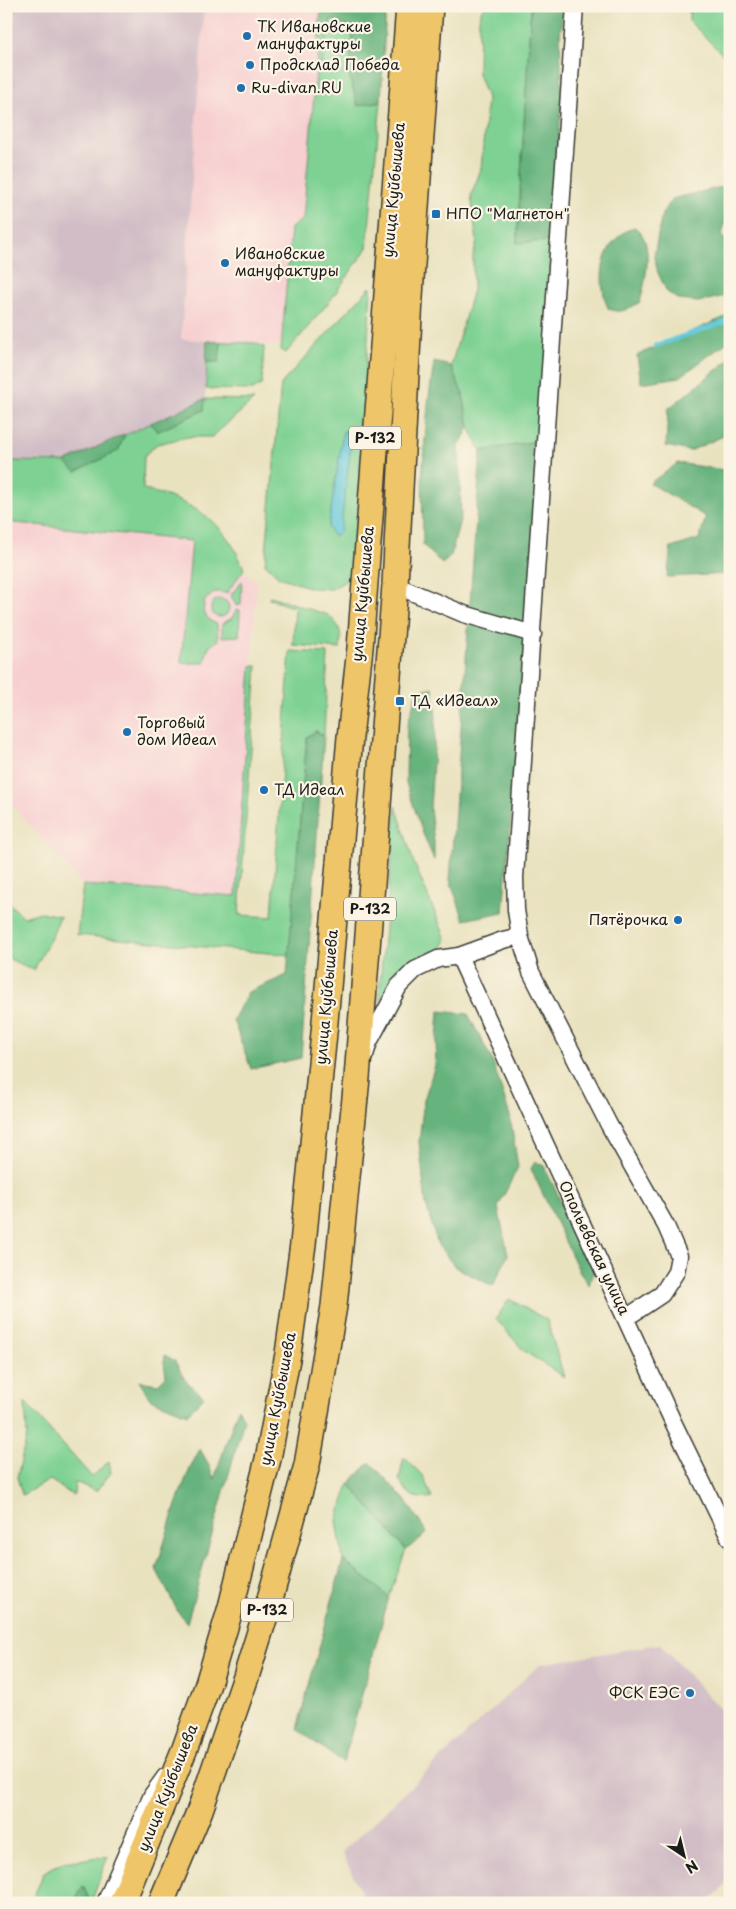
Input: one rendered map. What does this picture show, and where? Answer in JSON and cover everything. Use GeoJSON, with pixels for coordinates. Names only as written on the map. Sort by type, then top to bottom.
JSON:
{"type":"FeatureCollection","features":[{"type":"Feature","properties":{"kind":"highway","name":"улица Куйбышева"},"geometry":{"type":"LineString","coordinates":[[122,1903],[208,1684],[231,1607],[268,1459],[288,1354],[303,1244],[360,648],[409,6]]}},
{"type":"Feature","properties":{"kind":"highway","name":"улица Куйбышева"},"geometry":{"type":"LineString","coordinates":[[161,1903],[200,1810],[249,1668],[268,1606],[307,1465],[334,1306],[357,1078],[395,585],[412,270],[430,6]]}},
{"type":"Feature","properties":{"kind":"street"},"geometry":{"type":"LineString","coordinates":[[575,6],[515,877],[516,910],[520,936],[531,972],[609,1125],[666,1226],[679,1256],[676,1272],[662,1294],[626,1318]]}},
{"type":"Feature","properties":{"kind":"street"},"geometry":{"type":"LineString","coordinates":[[395,585],[464,614],[533,634]]}},
{"type":"Feature","properties":{"kind":"street"},"geometry":{"type":"LineString","coordinates":[[357,1078],[369,1042],[399,986],[415,970],[438,959],[459,956],[520,936]]}},
{"type":"Feature","properties":{"kind":"street","name":"Опольевская улица"},"geometry":{"type":"LineString","coordinates":[[459,956],[689,1455],[730,1539]]}},
{"type":"Feature","properties":{"kind":"street"},"geometry":{"type":"LineString","coordinates":[[105,1903],[152,1795],[184,1748]]}},
{"type":"Feature","properties":{"kind":"shaded area"},"geometry":{"type":"Polygon","coordinates":[[[6,6],[204,6],[181,339],[207,341],[205,399],[65,462],[6,461],[6,6]]]}},
{"type":"Feature","properties":{"kind":"shaded area"},"geometry":{"type":"Polygon","coordinates":[[[204,6],[321,6],[303,220],[291,228],[282,345],[181,339],[204,6]]]}},
{"type":"Feature","properties":{"kind":"shaded area","name":"Торговый дом Идеал"},"geometry":{"type":"Polygon","coordinates":[[[6,522],[192,541],[257,581],[236,896],[83,885],[6,798],[6,522]]]}},
{"type":"Feature","properties":{"kind":"shaded area"},"geometry":{"type":"Polygon","coordinates":[[[660,1644],[730,1720],[730,1881],[706,1903],[368,1903],[363,1897],[342,1852],[540,1664],[660,1644]]]}},
{"type":"Feature","properties":{"kind":"green space"},"geometry":{"type":"Polygon","coordinates":[[[321,6],[386,6],[381,101],[358,106],[349,75],[354,28],[331,19],[322,64],[316,72],[321,6]]]}},
{"type":"Feature","properties":{"kind":"green space"},"geometry":{"type":"Polygon","coordinates":[[[483,6],[531,6],[517,242],[552,241],[543,440],[481,451],[469,427],[463,395],[451,366],[473,290],[473,256],[477,242],[471,196],[481,169],[487,98],[478,74],[479,19],[483,6]]]}},
{"type":"Feature","properties":{"kind":"green space"},"geometry":{"type":"Polygon","coordinates":[[[531,6],[563,6],[560,37],[562,91],[552,241],[517,243],[531,6]]]}},
{"type":"Feature","properties":{"kind":"green space"},"geometry":{"type":"Polygon","coordinates":[[[690,6],[720,6],[723,8],[730,31],[730,62],[689,21],[690,6]]]}},
{"type":"Feature","properties":{"kind":"green space"},"geometry":{"type":"Polygon","coordinates":[[[331,19],[354,28],[349,75],[358,106],[381,101],[367,248],[330,301],[286,353],[281,350],[291,228],[303,219],[316,72],[322,64],[331,19]]]}},
{"type":"Feature","properties":{"kind":"green space"},"geometry":{"type":"Polygon","coordinates":[[[730,185],[730,208],[725,211],[726,219],[722,235],[728,245],[730,245],[730,295],[698,302],[680,300],[667,292],[658,273],[654,256],[662,214],[672,199],[730,185]]]}},
{"type":"Feature","properties":{"kind":"green space"},"geometry":{"type":"Polygon","coordinates":[[[634,227],[641,233],[647,251],[644,284],[640,302],[628,309],[616,311],[608,308],[604,296],[602,273],[604,262],[614,241],[634,227]]]}},
{"type":"Feature","properties":{"kind":"green space"},"geometry":{"type":"Polygon","coordinates":[[[371,288],[354,572],[347,580],[332,589],[311,588],[279,577],[265,564],[281,384],[371,288]]]}},
{"type":"Feature","properties":{"kind":"green space"},"geometry":{"type":"Polygon","coordinates":[[[730,315],[730,340],[680,377],[641,383],[637,355],[730,315]]]}},
{"type":"Feature","properties":{"kind":"green space"},"geometry":{"type":"Polygon","coordinates":[[[207,341],[255,343],[264,347],[262,384],[253,390],[206,389],[207,341]]]}},
{"type":"Feature","properties":{"kind":"green space"},"geometry":{"type":"Polygon","coordinates":[[[207,341],[221,342],[219,362],[206,362],[207,341]]]}},
{"type":"Feature","properties":{"kind":"green space"},"geometry":{"type":"Polygon","coordinates":[[[730,359],[730,433],[690,451],[666,446],[668,409],[730,359]]]}},
{"type":"Feature","properties":{"kind":"green space"},"geometry":{"type":"Polygon","coordinates":[[[434,362],[451,366],[463,395],[469,427],[459,446],[461,515],[451,556],[442,564],[423,545],[422,476],[428,404],[434,362]]]}},
{"type":"Feature","properties":{"kind":"green space"},"geometry":{"type":"Polygon","coordinates":[[[205,399],[254,400],[212,437],[188,437],[157,444],[144,456],[143,489],[177,500],[205,515],[227,537],[244,569],[227,593],[215,592],[205,600],[203,611],[210,621],[217,624],[218,640],[208,648],[204,663],[181,663],[192,541],[6,522],[6,461],[65,462],[205,399]]]}},
{"type":"Feature","properties":{"kind":"green space"},"geometry":{"type":"Polygon","coordinates":[[[205,399],[204,410],[157,432],[151,423],[205,399]]]}},
{"type":"Feature","properties":{"kind":"green space"},"geometry":{"type":"Polygon","coordinates":[[[125,434],[118,451],[76,472],[65,462],[125,434]]]}},
{"type":"Feature","properties":{"kind":"green space"},"geometry":{"type":"Polygon","coordinates":[[[543,440],[503,912],[464,920],[450,880],[481,451],[543,440]]]}},
{"type":"Feature","properties":{"kind":"green space"},"geometry":{"type":"Polygon","coordinates":[[[678,463],[730,471],[730,574],[667,577],[671,548],[699,539],[706,517],[650,483],[678,463]]]}},
{"type":"Feature","properties":{"kind":"green space"},"geometry":{"type":"Polygon","coordinates":[[[242,581],[241,605],[236,606],[231,595],[242,581]]]}},
{"type":"Feature","properties":{"kind":"green space"},"geometry":{"type":"Polygon","coordinates":[[[270,596],[328,615],[340,630],[340,649],[293,645],[295,608],[269,599],[270,596]]]}},
{"type":"Feature","properties":{"kind":"green space"},"geometry":{"type":"Polygon","coordinates":[[[220,599],[228,604],[229,608],[224,616],[220,617],[212,612],[211,608],[216,600],[220,599]]]}},
{"type":"Feature","properties":{"kind":"green space"},"geometry":{"type":"Polygon","coordinates":[[[236,610],[240,610],[239,636],[222,637],[222,624],[232,618],[236,610]]]}},
{"type":"Feature","properties":{"kind":"green space"},"geometry":{"type":"Polygon","coordinates":[[[290,651],[328,653],[324,736],[316,731],[307,737],[289,955],[77,935],[83,885],[236,896],[251,666],[257,666],[239,915],[272,917],[290,651]]]}},
{"type":"Feature","properties":{"kind":"green space"},"geometry":{"type":"Polygon","coordinates":[[[433,687],[436,717],[430,809],[434,860],[406,783],[407,727],[417,691],[433,687]]]}},
{"type":"Feature","properties":{"kind":"green space"},"geometry":{"type":"Polygon","coordinates":[[[316,731],[324,736],[301,1058],[251,1069],[233,1020],[248,992],[287,975],[307,737],[316,731]]]}},
{"type":"Feature","properties":{"kind":"green space"},"geometry":{"type":"Polygon","coordinates":[[[396,806],[414,863],[446,939],[441,950],[419,957],[402,969],[389,985],[378,1006],[396,806]]]}},
{"type":"Feature","properties":{"kind":"green space"},"geometry":{"type":"Polygon","coordinates":[[[6,901],[24,917],[40,912],[60,916],[53,934],[34,970],[11,960],[6,952],[6,901]]]}},
{"type":"Feature","properties":{"kind":"green space"},"geometry":{"type":"Polygon","coordinates":[[[439,1011],[468,1014],[492,1060],[510,1116],[518,1167],[498,1207],[508,1255],[493,1286],[455,1267],[438,1245],[426,1205],[419,1142],[424,1100],[435,1065],[439,1011]]]}},
{"type":"Feature","properties":{"kind":"green space"},"geometry":{"type":"Polygon","coordinates":[[[535,1161],[544,1166],[594,1271],[589,1285],[580,1273],[531,1169],[535,1161]]]}},
{"type":"Feature","properties":{"kind":"green space"},"geometry":{"type":"Polygon","coordinates":[[[509,1299],[547,1320],[564,1377],[524,1351],[496,1319],[509,1299]]]}},
{"type":"Feature","properties":{"kind":"green space"},"geometry":{"type":"Polygon","coordinates":[[[165,1355],[175,1361],[185,1380],[204,1397],[187,1414],[150,1399],[139,1381],[158,1384],[166,1376],[165,1355]]]}},
{"type":"Feature","properties":{"kind":"green space"},"geometry":{"type":"Polygon","coordinates":[[[25,1402],[92,1477],[109,1461],[111,1473],[96,1491],[75,1482],[74,1496],[50,1480],[22,1495],[17,1477],[27,1436],[25,1402]]]}},
{"type":"Feature","properties":{"kind":"green space"},"geometry":{"type":"Polygon","coordinates":[[[238,1408],[244,1420],[187,1623],[178,1612],[156,1569],[186,1478],[200,1449],[214,1479],[238,1408]]]}},
{"type":"Feature","properties":{"kind":"green space"},"geometry":{"type":"Polygon","coordinates":[[[404,1457],[423,1476],[432,1498],[415,1497],[406,1490],[399,1480],[404,1457]]]}},
{"type":"Feature","properties":{"kind":"green space"},"geometry":{"type":"Polygon","coordinates":[[[370,1462],[406,1501],[427,1533],[406,1550],[349,1484],[370,1462]]]}},
{"type":"Feature","properties":{"kind":"green space"},"geometry":{"type":"Polygon","coordinates":[[[349,1484],[406,1550],[389,1597],[343,1560],[337,1520],[349,1484]]]}},
{"type":"Feature","properties":{"kind":"green space"},"geometry":{"type":"Polygon","coordinates":[[[343,1560],[389,1597],[343,1763],[297,1729],[343,1560]]]}},
{"type":"Feature","properties":{"kind":"green space"},"geometry":{"type":"Polygon","coordinates":[[[108,1856],[91,1903],[83,1887],[74,1903],[31,1903],[44,1872],[63,1862],[108,1856]]]}},
{"type":"Feature","properties":{"kind":"green space"},"geometry":{"type":"Polygon","coordinates":[[[83,1886],[91,1903],[74,1903],[83,1886]]]}},
{"type":"Feature","properties":{"kind":"water"},"geometry":{"type":"Polygon","coordinates":[[[348,431],[352,438],[340,532],[334,536],[328,528],[343,432],[348,431]]]}},
{"type":"Feature","properties":{"kind":"waterway"},"geometry":{"type":"LineString","coordinates":[[655,346],[730,320]]}},
{"type":"Feature","properties":{"kind":"place","name":"ТК Ивановские мануфактуры"},"geometry":{"type":"Point","coordinates":[247,36]}},
{"type":"Feature","properties":{"kind":"place","name":"Продсклад Победа"},"geometry":{"type":"Point","coordinates":[250,65]}},
{"type":"Feature","properties":{"kind":"place","name":"Ru-divan.RU"},"geometry":{"type":"Point","coordinates":[241,88]}},
{"type":"Feature","properties":{"kind":"place","name":"НПО \"Магнетон\""},"geometry":{"type":"Point","coordinates":[436,214]}},
{"type":"Feature","properties":{"kind":"place","name":"Ивановские мануфактуры"},"geometry":{"type":"Point","coordinates":[225,263]}},
{"type":"Feature","properties":{"kind":"place","name":"ТД «Идеал»"},"geometry":{"type":"Point","coordinates":[400,701]}},
{"type":"Feature","properties":{"kind":"place","name":"Торговый дом Идеал"},"geometry":{"type":"Point","coordinates":[127,732]}},
{"type":"Feature","properties":{"kind":"place","name":"ТД Идеал"},"geometry":{"type":"Point","coordinates":[264,790]}},
{"type":"Feature","properties":{"kind":"place","name":"Пятёрочка"},"geometry":{"type":"Point","coordinates":[678,920]}},
{"type":"Feature","properties":{"kind":"place","name":"ФСК ЕЭС"},"geometry":{"type":"Point","coordinates":[690,1693]}}]}
